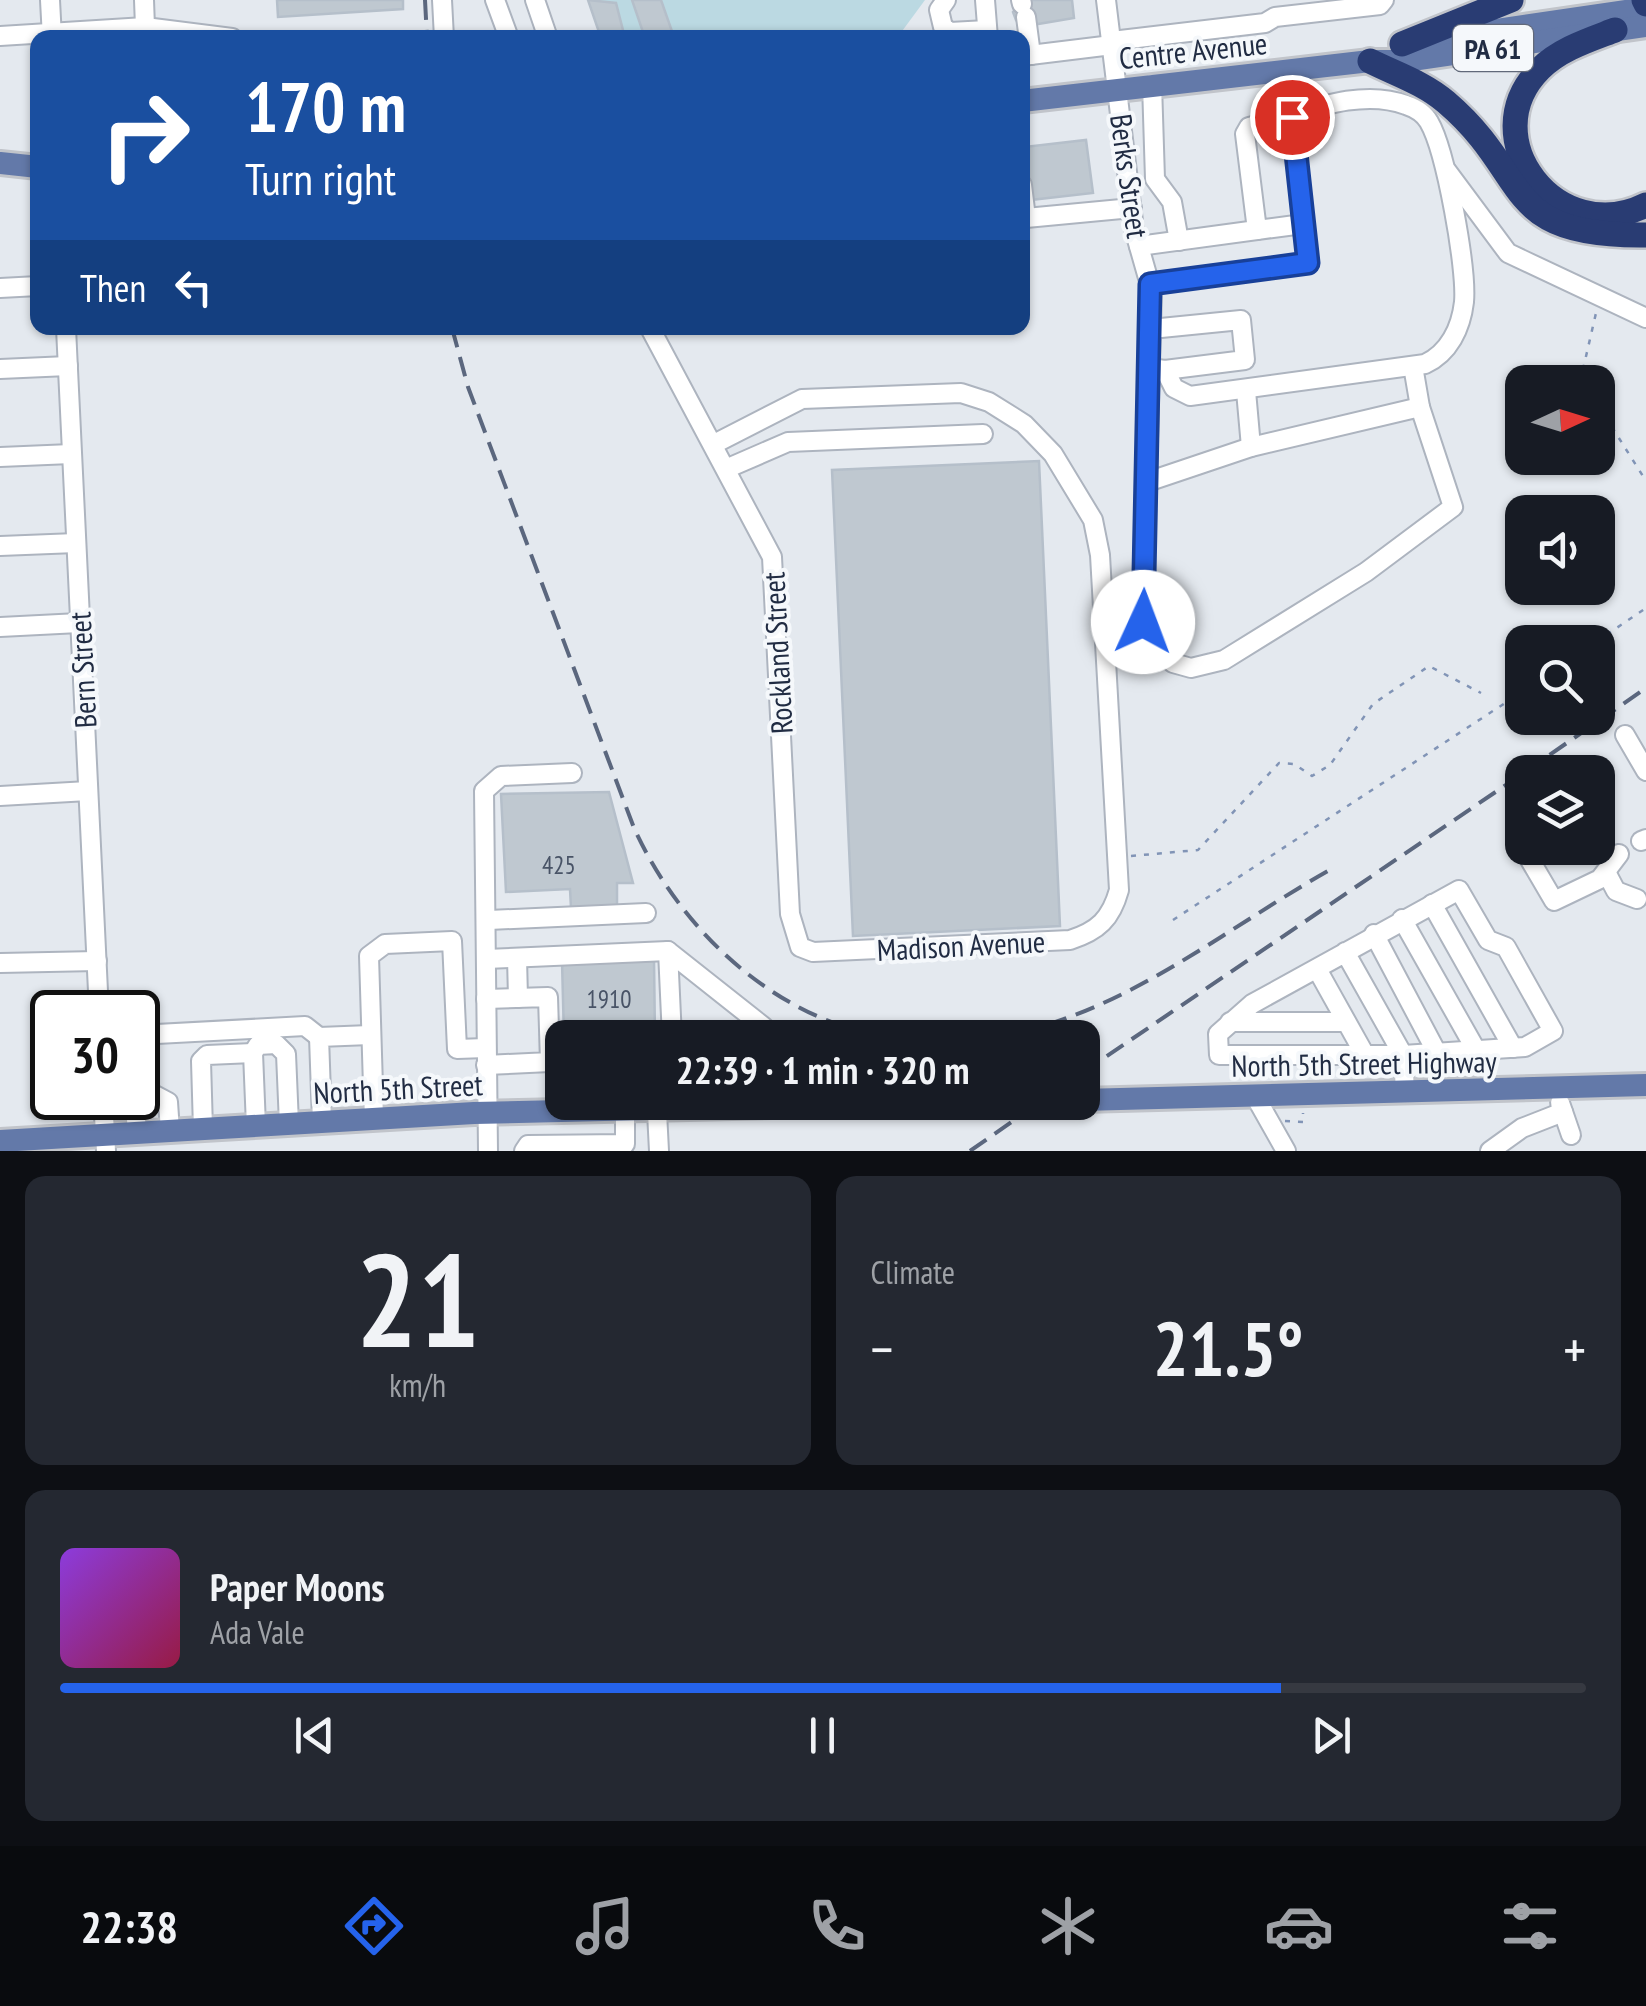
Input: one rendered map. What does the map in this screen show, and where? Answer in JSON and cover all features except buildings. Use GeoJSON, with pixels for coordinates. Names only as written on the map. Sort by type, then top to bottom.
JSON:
{"type":"FeatureCollection","features":[{"type":"Feature","properties":{"kind":"highway"},"geometry":{"type":"LineString","coordinates":[[1402,44],[1511,0]]}},
{"type":"Feature","properties":{"kind":"highway"},"geometry":{"type":"LineString","coordinates":[[1615,30],[1572,47],[1540,69],[1522,100],[1518,141],[1533,180],[1564,207],[1605,216],[1646,205]]}},
{"type":"Feature","properties":{"kind":"highway"},"geometry":{"type":"LineString","coordinates":[[1370,61],[1446,102],[1524,199],[1547,219],[1585,234],[1646,235]]}},
{"type":"Feature","properties":{"kind":"main road","name":"Centre Avenue"},"geometry":{"type":"LineString","coordinates":[[1370,61],[1402,44],[1645,4]]}},
{"type":"Feature","properties":{"kind":"main road","name":"Centre Avenue"},"geometry":{"type":"LineString","coordinates":[[1030,99],[1370,61],[1405,61],[1646,26]]}},
{"type":"Feature","properties":{"kind":"main road"},"geometry":{"type":"LineString","coordinates":[[0,163],[30,165]]}},
{"type":"Feature","properties":{"kind":"main road","name":"North 5th Street Highway"},"geometry":{"type":"LineString","coordinates":[[1100,1100],[1646,1086]]}},
{"type":"Feature","properties":{"kind":"main road","name":"North 5th Street"},"geometry":{"type":"LineString","coordinates":[[0,1141],[105,1143],[136,1132],[545,1113]]}},
{"type":"Feature","properties":{"kind":"street"},"geometry":{"type":"LineString","coordinates":[[50,0],[52,30]]}},
{"type":"Feature","properties":{"kind":"street"},"geometry":{"type":"LineString","coordinates":[[144,0],[146,27]]}},
{"type":"Feature","properties":{"kind":"street"},"geometry":{"type":"LineString","coordinates":[[442,0],[444,30]]}},
{"type":"Feature","properties":{"kind":"street"},"geometry":{"type":"LineString","coordinates":[[495,0],[506,30]]}},
{"type":"Feature","properties":{"kind":"street"},"geometry":{"type":"LineString","coordinates":[[535,0],[545,30]]}},
{"type":"Feature","properties":{"kind":"street"},"geometry":{"type":"LineString","coordinates":[[946,0],[939,10],[947,30]]}},
{"type":"Feature","properties":{"kind":"street"},"geometry":{"type":"LineString","coordinates":[[985,0],[988,30]]}},
{"type":"Feature","properties":{"kind":"street","name":"Berks Street"},"geometry":{"type":"LineString","coordinates":[[1106,0],[1132,208],[1150,284],[1151,329],[1158,369],[1147,482],[1143,622],[1156,647],[1173,663],[1191,668],[1224,660],[1366,572],[1454,508],[1420,407]]}},
{"type":"Feature","properties":{"kind":"street"},"geometry":{"type":"LineString","coordinates":[[1030,55],[1380,5],[1384,0]]}},
{"type":"Feature","properties":{"kind":"street"},"geometry":{"type":"LineString","coordinates":[[115,30],[169,30]]}},
{"type":"Feature","properties":{"kind":"street"},"geometry":{"type":"LineString","coordinates":[[0,36],[30,36]]}},
{"type":"Feature","properties":{"kind":"street"},"geometry":{"type":"LineString","coordinates":[[1370,61],[1378,99]]}},
{"type":"Feature","properties":{"kind":"street"},"geometry":{"type":"LineString","coordinates":[[1152,84],[1156,120],[1151,136],[1157,188],[1172,202],[1179,241]]}},
{"type":"Feature","properties":{"kind":"street"},"geometry":{"type":"LineString","coordinates":[[1158,369],[1181,394],[1246,391],[1413,366],[1434,360],[1449,346],[1464,304],[1464,278],[1444,166],[1428,119],[1402,103],[1378,99],[1319,106],[1246,130],[1257,230]]}},
{"type":"Feature","properties":{"kind":"street"},"geometry":{"type":"LineString","coordinates":[[1150,284],[1308,263],[1292,117]]}},
{"type":"Feature","properties":{"kind":"street"},"geometry":{"type":"LineString","coordinates":[[1124,139],[1151,136]]}},
{"type":"Feature","properties":{"kind":"street"},"geometry":{"type":"LineString","coordinates":[[1444,166],[1508,253],[1646,318]]}},
{"type":"Feature","properties":{"kind":"street"},"geometry":{"type":"LineString","coordinates":[[1030,218],[1132,208]]}},
{"type":"Feature","properties":{"kind":"street"},"geometry":{"type":"LineString","coordinates":[[1139,246],[1303,224]]}},
{"type":"Feature","properties":{"kind":"street"},"geometry":{"type":"LineString","coordinates":[[0,288],[30,286]]}},
{"type":"Feature","properties":{"kind":"street"},"geometry":{"type":"LineString","coordinates":[[1151,329],[1241,320],[1245,360],[1158,369]]}},
{"type":"Feature","properties":{"kind":"street","name":"Bern Street"},"geometry":{"type":"LineString","coordinates":[[68,335],[98,990]]}},
{"type":"Feature","properties":{"kind":"street","name":"Rockland Street"},"geometry":{"type":"LineString","coordinates":[[654,335],[772,557],[790,914],[800,947]]}},
{"type":"Feature","properties":{"kind":"street"},"geometry":{"type":"LineString","coordinates":[[0,368],[68,366]]}},
{"type":"Feature","properties":{"kind":"street"},"geometry":{"type":"LineString","coordinates":[[1147,482],[1252,446],[1420,407],[1413,366]]}},
{"type":"Feature","properties":{"kind":"street"},"geometry":{"type":"LineString","coordinates":[[1246,391],[1252,446]]}},
{"type":"Feature","properties":{"kind":"street"},"geometry":{"type":"LineString","coordinates":[[714,444],[802,399],[961,394],[1001,409],[1054,454],[1094,520],[1100,555],[1117,858]]}},
{"type":"Feature","properties":{"kind":"street"},"geometry":{"type":"LineString","coordinates":[[728,468],[788,442],[983,434]]}},
{"type":"Feature","properties":{"kind":"street"},"geometry":{"type":"LineString","coordinates":[[0,457],[71,454]]}},
{"type":"Feature","properties":{"kind":"street"},"geometry":{"type":"LineString","coordinates":[[0,546],[76,543]]}},
{"type":"Feature","properties":{"kind":"street"},"geometry":{"type":"LineString","coordinates":[[0,627],[80,623]]}},
{"type":"Feature","properties":{"kind":"street"},"geometry":{"type":"LineString","coordinates":[[1625,735],[1646,771]]}},
{"type":"Feature","properties":{"kind":"street"},"geometry":{"type":"LineString","coordinates":[[488,1151],[489,920],[484,791],[501,776],[572,773]]}},
{"type":"Feature","properties":{"kind":"street"},"geometry":{"type":"LineString","coordinates":[[0,796],[88,791]]}},
{"type":"Feature","properties":{"kind":"street"},"geometry":{"type":"LineString","coordinates":[[1533,865],[1554,902],[1606,872],[1619,854]]}},
{"type":"Feature","properties":{"kind":"street","name":"Madison Avenue"},"geometry":{"type":"LineString","coordinates":[[800,947],[813,952],[1070,940],[1093,933],[1112,912],[1118,890],[1117,858]]}},
{"type":"Feature","properties":{"kind":"street"},"geometry":{"type":"LineString","coordinates":[[1606,872],[1616,891],[1643,902]]}},
{"type":"Feature","properties":{"kind":"street"},"geometry":{"type":"LineString","coordinates":[[1459,890],[1488,940],[1506,947],[1553,1031],[1525,1047],[1513,1048],[1365,1056],[1219,1055],[1218,1034],[1252,1004],[1432,904],[1459,890]]}},
{"type":"Feature","properties":{"kind":"street"},"geometry":{"type":"LineString","coordinates":[[1432,904],[1513,1048]]}},
{"type":"Feature","properties":{"kind":"street"},"geometry":{"type":"LineString","coordinates":[[489,920],[646,913]]}},
{"type":"Feature","properties":{"kind":"street"},"geometry":{"type":"LineString","coordinates":[[1402,920],[1476,1050]]}},
{"type":"Feature","properties":{"kind":"street"},"geometry":{"type":"LineString","coordinates":[[1374,934],[1437,1053]]}},
{"type":"Feature","properties":{"kind":"street"},"geometry":{"type":"LineString","coordinates":[[374,1119],[369,956],[385,944],[452,941],[457,1049],[520,1064],[550,1062],[548,997],[486,998]]}},
{"type":"Feature","properties":{"kind":"street"},"geometry":{"type":"LineString","coordinates":[[486,959],[668,951],[755,1020]]}},
{"type":"Feature","properties":{"kind":"street"},"geometry":{"type":"LineString","coordinates":[[668,951],[671,1020]]}},
{"type":"Feature","properties":{"kind":"street"},"geometry":{"type":"LineString","coordinates":[[1345,952],[1404,1055],[1405,1092]]}},
{"type":"Feature","properties":{"kind":"street"},"geometry":{"type":"LineString","coordinates":[[517,958],[518,998]]}},
{"type":"Feature","properties":{"kind":"street"},"geometry":{"type":"LineString","coordinates":[[0,963],[96,961]]}},
{"type":"Feature","properties":{"kind":"street"},"geometry":{"type":"LineString","coordinates":[[1317,969],[1365,1056]]}},
{"type":"Feature","properties":{"kind":"street"},"geometry":{"type":"LineString","coordinates":[[1230,1022],[1346,1022]]}},
{"type":"Feature","properties":{"kind":"street"},"geometry":{"type":"LineString","coordinates":[[160,1034],[304,1026],[319,1037],[370,1036]]}},
{"type":"Feature","properties":{"kind":"street"},"geometry":{"type":"LineString","coordinates":[[319,1037],[322,1122]]}},
{"type":"Feature","properties":{"kind":"street"},"geometry":{"type":"LineString","coordinates":[[256,1126],[253,1053],[258,1045],[276,1044],[286,1054],[290,1124]]}},
{"type":"Feature","properties":{"kind":"street"},"geometry":{"type":"LineString","coordinates":[[203,1129],[201,1060],[207,1055],[253,1053]]}},
{"type":"Feature","properties":{"kind":"street"},"geometry":{"type":"LineString","coordinates":[[1556,1088],[1570,1135]]}},
{"type":"Feature","properties":{"kind":"street"},"geometry":{"type":"LineString","coordinates":[[1255,1096],[1286,1151]]}},
{"type":"Feature","properties":{"kind":"street"},"geometry":{"type":"LineString","coordinates":[[160,1098],[168,1102],[170,1131]]}},
{"type":"Feature","properties":{"kind":"street"},"geometry":{"type":"LineString","coordinates":[[1499,1148],[1563,1112]]}},
{"type":"Feature","properties":{"kind":"street"},"geometry":{"type":"LineString","coordinates":[[542,1113],[543,1144]]}},
{"type":"Feature","properties":{"kind":"street"},"geometry":{"type":"LineString","coordinates":[[136,1120],[136,1132]]}},
{"type":"Feature","properties":{"kind":"street"},"geometry":{"type":"LineString","coordinates":[[581,1120],[581,1147]]}},
{"type":"Feature","properties":{"kind":"street"},"geometry":{"type":"LineString","coordinates":[[524,1151],[528,1145],[625,1144],[626,1120]]}},
{"type":"Feature","properties":{"kind":"street"},"geometry":{"type":"LineString","coordinates":[[657,1120],[659,1151]]}},
{"type":"Feature","properties":{"kind":"path"},"geometry":{"type":"LineString","coordinates":[[1583,365],[1599,297]]}},
{"type":"Feature","properties":{"kind":"path"},"geometry":{"type":"LineString","coordinates":[[1615,432],[1646,481]]}},
{"type":"Feature","properties":{"kind":"path"},"geometry":{"type":"LineString","coordinates":[[1615,629],[1646,608]]}},
{"type":"Feature","properties":{"kind":"path"},"geometry":{"type":"LineString","coordinates":[[1117,858],[1198,850],[1279,763],[1294,764],[1312,776],[1330,766],[1374,704],[1430,666],[1481,693]]}},
{"type":"Feature","properties":{"kind":"path"},"geometry":{"type":"LineString","coordinates":[[1173,920],[1505,703]]}},
{"type":"Feature","properties":{"kind":"shaded area"},"geometry":{"type":"Polygon","coordinates":[[[588,0],[925,0],[903,30],[599,30],[588,0]]]}},
{"type":"Feature","properties":{"kind":"railway"},"geometry":{"type":"LineString","coordinates":[[425,0],[427,30]]}},
{"type":"Feature","properties":{"kind":"railway"},"geometry":{"type":"LineString","coordinates":[[454,335],[468,387],[634,828],[654,866],[678,902],[737,965],[772,991],[830,1020]]}},
{"type":"Feature","properties":{"kind":"railway"},"geometry":{"type":"LineString","coordinates":[[1549,755],[1646,688]]}},
{"type":"Feature","properties":{"kind":"railway"},"geometry":{"type":"LineString","coordinates":[[1100,1061],[1505,786]]}},
{"type":"Feature","properties":{"kind":"railway"},"geometry":{"type":"LineString","coordinates":[[1060,1020],[1127,992],[1169,969],[1335,867]]}},
{"type":"Feature","properties":{"kind":"railway"},"geometry":{"type":"LineString","coordinates":[[970,1151],[1014,1120]]}},
{"type":"Feature","properties":{"kind":"route"},"geometry":{"type":"LineString","coordinates":[[1143,622],[1150,284],[1308,263],[1292,117]]}}]}
